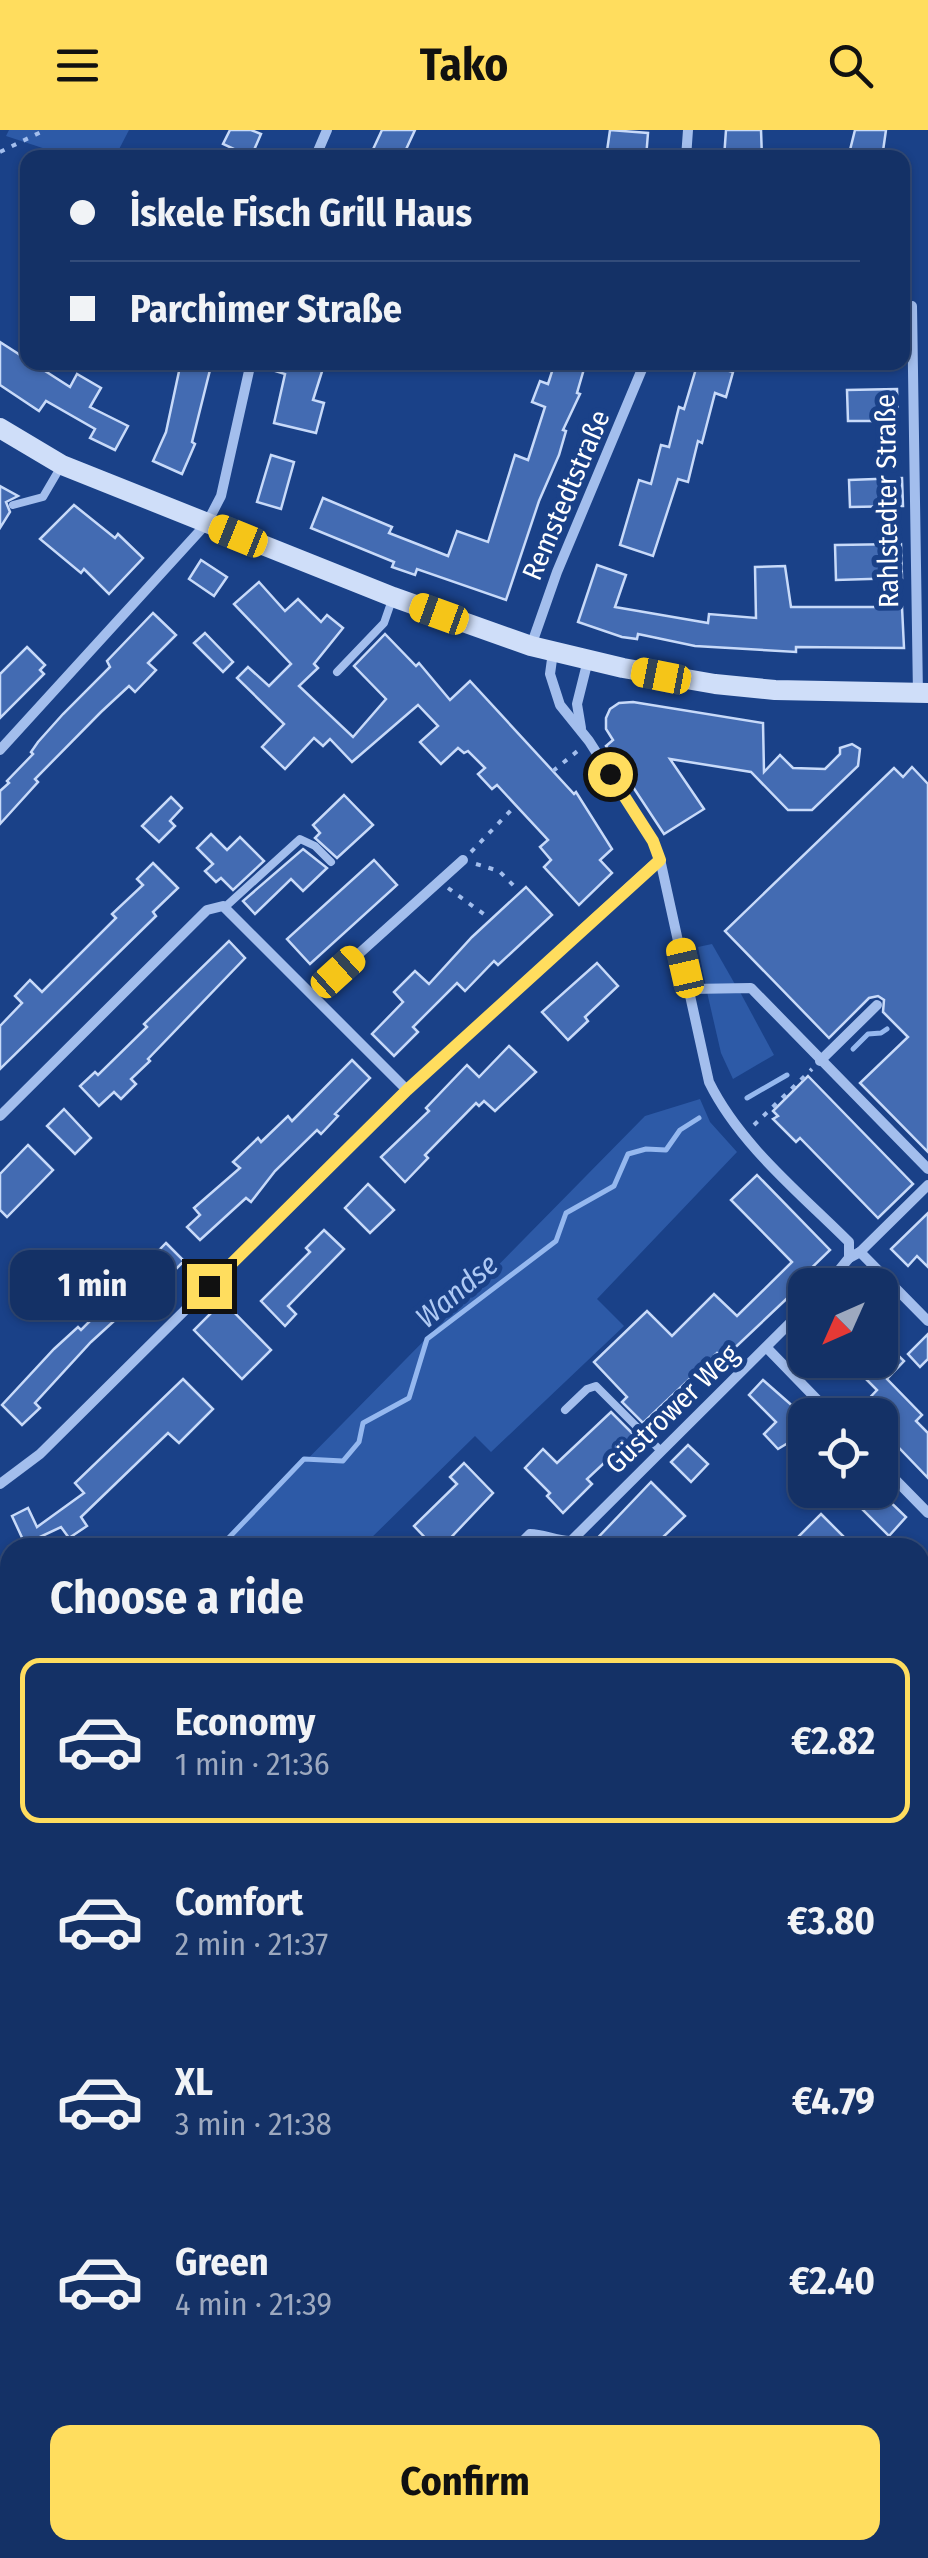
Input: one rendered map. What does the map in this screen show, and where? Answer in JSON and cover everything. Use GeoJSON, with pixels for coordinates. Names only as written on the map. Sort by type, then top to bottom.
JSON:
{"type":"FeatureCollection","features":[{"type":"Feature","properties":{"kind":"main road","name":"Rahlstedter Straße"},"geometry":{"type":"LineString","coordinates":[[0,428],[62,464],[207,524],[394,598],[531,646],[661,676],[751,688],[923,694]]}},
{"type":"Feature","properties":{"kind":"street","name":"Rahlstedter Straße"},"geometry":{"type":"LineString","coordinates":[[912,306],[923,694]]}},
{"type":"Feature","properties":{"kind":"street"},"geometry":{"type":"LineString","coordinates":[[0,750],[207,524],[221,496],[249,370]]}},
{"type":"Feature","properties":{"kind":"street","name":"Remstedtstraße"},"geometry":{"type":"LineString","coordinates":[[531,646],[642,370]]}},
{"type":"Feature","properties":{"kind":"street"},"geometry":{"type":"LineString","coordinates":[[554,652],[552,684],[560,705],[582,729],[653,841],[709,1082],[727,1115],[849,1242],[854,1255],[928,1321]]}},
{"type":"Feature","properties":{"kind":"street"},"geometry":{"type":"LineString","coordinates":[[582,729],[577,704],[588,660]]}},
{"type":"Feature","properties":{"kind":"street"},"geometry":{"type":"LineString","coordinates":[[314,996],[463,860]]}},
{"type":"Feature","properties":{"kind":"street"},"geometry":{"type":"LineString","coordinates":[[0,1484],[40,1454],[407,1090],[660,860]]}},
{"type":"Feature","properties":{"kind":"street"},"geometry":{"type":"LineString","coordinates":[[0,1116],[207,910],[224,908],[407,1090]]}},
{"type":"Feature","properties":{"kind":"street"},"geometry":{"type":"LineString","coordinates":[[690,990],[750,988],[928,1169]]}},
{"type":"Feature","properties":{"kind":"street"},"geometry":{"type":"LineString","coordinates":[[820,1061],[877,1006]]}},
{"type":"Feature","properties":{"kind":"street"},"geometry":{"type":"LineString","coordinates":[[843,1268],[928,1185]]}},
{"type":"Feature","properties":{"kind":"street","name":"Güstrower Weg"},"geometry":{"type":"LineString","coordinates":[[572,1538],[788,1326]]}},
{"type":"Feature","properties":{"kind":"street"},"geometry":{"type":"LineString","coordinates":[[767,1348],[816,1398]]}},
{"type":"Feature","properties":{"kind":"street"},"geometry":{"type":"LineString","coordinates":[[898,1483],[928,1514]]}},
{"type":"Feature","properties":{"kind":"street","name":"Güstrower Weg"},"geometry":{"type":"LineString","coordinates":[[526,1538],[543,1534],[552,1538]]}},
{"type":"Feature","properties":{"kind":"lane"},"geometry":{"type":"LineString","coordinates":[[13,505],[42,497],[62,464]]}},
{"type":"Feature","properties":{"kind":"lane"},"geometry":{"type":"LineString","coordinates":[[337,672],[384,624],[394,598]]}},
{"type":"Feature","properties":{"kind":"lane"},"geometry":{"type":"LineString","coordinates":[[224,908],[300,839],[306,839],[331,862]]}},
{"type":"Feature","properties":{"kind":"lane"},"geometry":{"type":"LineString","coordinates":[[565,1410],[596,1386],[661,1451]]}},
{"type":"Feature","properties":{"kind":"path"},"geometry":{"type":"LineString","coordinates":[[0,152],[45,130]]}},
{"type":"Feature","properties":{"kind":"path"},"geometry":{"type":"LineString","coordinates":[[552,771],[589,741]]}},
{"type":"Feature","properties":{"kind":"path"},"geometry":{"type":"LineString","coordinates":[[515,888],[500,871],[463,860],[516,805]]}},
{"type":"Feature","properties":{"kind":"path"},"geometry":{"type":"LineString","coordinates":[[439,882],[484,915]]}},
{"type":"Feature","properties":{"kind":"path"},"geometry":{"type":"LineString","coordinates":[[744,1136],[820,1061]]}},
{"type":"Feature","properties":{"kind":"shaded area"},"geometry":{"type":"Polygon","coordinates":[[[9,130],[129,130],[119,150],[49,150],[6,136],[9,130]]]}},
{"type":"Feature","properties":{"kind":"shaded area"},"geometry":{"type":"Polygon","coordinates":[[[712,944],[736,986],[706,987],[698,947],[712,944]]]}},
{"type":"Feature","properties":{"kind":"shaded area"},"geometry":{"type":"Polygon","coordinates":[[[707,992],[740,992],[774,1055],[733,1079],[721,1053],[707,992]]]}},
{"type":"Feature","properties":{"kind":"shaded area"},"geometry":{"type":"Polygon","coordinates":[[[700,1099],[710,1122],[737,1152],[597,1299],[624,1326],[491,1452],[475,1436],[371,1538],[230,1538],[645,1116],[700,1099]]]}},
{"type":"Feature","properties":{"kind":"building"},"geometry":{"type":"Polygon","coordinates":[[[230,130],[261,134],[254,150],[236,150],[223,144],[230,130]]]}},
{"type":"Feature","properties":{"kind":"building"},"geometry":{"type":"Polygon","coordinates":[[[382,130],[415,130],[406,150],[373,150],[382,130]]]}},
{"type":"Feature","properties":{"kind":"building"},"geometry":{"type":"Polygon","coordinates":[[[610,130],[648,133],[647,150],[607,150],[610,130]]]}},
{"type":"Feature","properties":{"kind":"building"},"geometry":{"type":"Polygon","coordinates":[[[726,130],[761,130],[762,150],[725,150],[726,130]]]}},
{"type":"Feature","properties":{"kind":"building"},"geometry":{"type":"Polygon","coordinates":[[[855,130],[886,130],[883,150],[850,150],[855,130]]]}},
{"type":"Feature","properties":{"kind":"building"},"geometry":{"type":"Polygon","coordinates":[[[0,342],[20,355],[20,370],[44,370],[70,387],[77,374],[101,388],[90,407],[128,426],[115,450],[90,438],[95,429],[46,401],[39,411],[0,385],[0,342]]]}},
{"type":"Feature","properties":{"kind":"building"},"geometry":{"type":"Polygon","coordinates":[[[179,370],[210,370],[192,442],[195,444],[182,474],[153,461],[166,432],[179,370]]]}},
{"type":"Feature","properties":{"kind":"building"},"geometry":{"type":"Polygon","coordinates":[[[272,370],[322,370],[313,400],[324,403],[316,433],[274,423],[285,374],[272,370]]]}},
{"type":"Feature","properties":{"kind":"building"},"geometry":{"type":"Polygon","coordinates":[[[552,370],[584,370],[577,393],[580,394],[563,430],[566,431],[559,455],[506,600],[417,569],[415,575],[392,567],[394,562],[311,528],[323,498],[392,527],[389,533],[448,556],[457,531],[488,542],[515,455],[528,460],[545,407],[532,402],[540,381],[548,384],[552,370]]]}},
{"type":"Feature","properties":{"kind":"building"},"geometry":{"type":"Polygon","coordinates":[[[696,370],[733,372],[726,397],[715,393],[688,482],[678,479],[653,556],[620,545],[639,480],[651,484],[661,445],[669,447],[679,407],[684,409],[696,370]]]}},
{"type":"Feature","properties":{"kind":"building"},"geometry":{"type":"Polygon","coordinates":[[[897,389],[898,421],[848,421],[847,390],[897,389]]]}},
{"type":"Feature","properties":{"kind":"building"},"geometry":{"type":"Polygon","coordinates":[[[271,455],[294,462],[281,509],[257,502],[271,455]]]}},
{"type":"Feature","properties":{"kind":"building"},"geometry":{"type":"Polygon","coordinates":[[[902,478],[903,506],[850,507],[849,480],[902,478]]]}},
{"type":"Feature","properties":{"kind":"building"},"geometry":{"type":"Polygon","coordinates":[[[0,486],[18,496],[6,502],[10,512],[0,528],[0,486]]]}},
{"type":"Feature","properties":{"kind":"building"},"geometry":{"type":"Polygon","coordinates":[[[74,505],[115,538],[118,534],[143,558],[109,594],[84,569],[81,573],[40,539],[74,505]]]}},
{"type":"Feature","properties":{"kind":"building"},"geometry":{"type":"Polygon","coordinates":[[[901,544],[902,578],[836,580],[835,545],[901,544]]]}},
{"type":"Feature","properties":{"kind":"building"},"geometry":{"type":"Polygon","coordinates":[[[201,560],[227,577],[214,596],[189,579],[201,560]]]}},
{"type":"Feature","properties":{"kind":"building"},"geometry":{"type":"Polygon","coordinates":[[[597,565],[626,575],[615,607],[708,623],[709,614],[756,618],[755,567],[785,566],[791,607],[902,607],[904,648],[796,647],[796,652],[695,646],[638,634],[637,639],[622,637],[578,622],[597,565]]]}},
{"type":"Feature","properties":{"kind":"building"},"geometry":{"type":"Polygon","coordinates":[[[259,582],[285,611],[298,599],[321,622],[327,615],[343,628],[314,664],[318,668],[299,686],[353,737],[386,699],[354,666],[385,634],[416,666],[419,663],[450,700],[470,681],[576,792],[612,849],[600,860],[612,873],[579,905],[544,867],[551,860],[540,847],[548,840],[497,785],[492,789],[478,774],[485,768],[468,751],[464,753],[458,748],[441,764],[420,742],[438,726],[418,705],[352,762],[330,739],[323,746],[314,738],[285,769],[262,747],[284,724],[237,678],[248,667],[269,686],[291,664],[234,604],[259,582]]]}},
{"type":"Feature","properties":{"kind":"building"},"geometry":{"type":"Polygon","coordinates":[[[153,613],[176,635],[148,663],[156,670],[135,692],[129,686],[101,712],[35,779],[38,782],[0,824],[0,791],[7,781],[63,714],[110,667],[107,661],[153,613]]]}},
{"type":"Feature","properties":{"kind":"building"},"geometry":{"type":"Polygon","coordinates":[[[205,633],[233,662],[223,672],[194,643],[205,633]]]}},
{"type":"Feature","properties":{"kind":"building"},"geometry":{"type":"Polygon","coordinates":[[[27,647],[45,665],[40,670],[44,674],[0,718],[0,674],[27,647]]]}},
{"type":"Feature","properties":{"kind":"building"},"geometry":{"type":"Polygon","coordinates":[[[619,703],[763,723],[764,772],[780,755],[793,768],[825,769],[840,754],[840,748],[852,744],[860,749],[858,766],[812,810],[788,810],[751,772],[670,759],[704,809],[664,834],[606,746],[613,740],[606,729],[610,709],[619,703]]]}},
{"type":"Feature","properties":{"kind":"building"},"geometry":{"type":"Polygon","coordinates":[[[912,767],[928,784],[928,1152],[860,1083],[908,1037],[883,1012],[884,1000],[878,996],[869,998],[829,1038],[725,931],[894,768],[903,777],[912,767]]]}},
{"type":"Feature","properties":{"kind":"building"},"geometry":{"type":"Polygon","coordinates":[[[344,795],[373,825],[337,858],[315,838],[320,833],[313,825],[344,795]]]}},
{"type":"Feature","properties":{"kind":"building"},"geometry":{"type":"Polygon","coordinates":[[[171,797],[182,808],[170,821],[175,826],[159,842],[142,826],[171,797]]]}},
{"type":"Feature","properties":{"kind":"building"},"geometry":{"type":"Polygon","coordinates":[[[211,834],[227,850],[240,837],[264,861],[233,890],[221,878],[216,882],[205,871],[213,864],[197,848],[211,834]]]}},
{"type":"Feature","properties":{"kind":"building"},"geometry":{"type":"Polygon","coordinates":[[[303,849],[327,868],[303,891],[291,879],[255,914],[243,901],[303,849]]]}},
{"type":"Feature","properties":{"kind":"building"},"geometry":{"type":"Polygon","coordinates":[[[374,860],[397,885],[310,964],[287,939],[374,860]]]}},
{"type":"Feature","properties":{"kind":"building"},"geometry":{"type":"Polygon","coordinates":[[[153,863],[178,888],[153,912],[156,916],[0,1069],[0,1026],[22,1003],[15,996],[30,980],[42,992],[116,918],[112,914],[143,885],[137,879],[153,863]]]}},
{"type":"Feature","properties":{"kind":"building"},"geometry":{"type":"Polygon","coordinates":[[[526,887],[552,915],[498,965],[494,961],[465,991],[457,983],[413,1027],[418,1032],[394,1056],[372,1034],[403,1002],[394,992],[415,971],[429,984],[526,887]]]}},
{"type":"Feature","properties":{"kind":"building"},"geometry":{"type":"Polygon","coordinates":[[[229,941],[245,958],[148,1059],[131,1079],[136,1084],[121,1099],[114,1092],[99,1106],[80,1086],[95,1072],[98,1075],[229,941]]]}},
{"type":"Feature","properties":{"kind":"building"},"geometry":{"type":"Polygon","coordinates":[[[597,963],[618,986],[585,1017],[588,1021],[568,1040],[542,1012],[597,963]]]}},
{"type":"Feature","properties":{"kind":"building"},"geometry":{"type":"Polygon","coordinates":[[[509,1046],[536,1072],[495,1111],[484,1101],[479,1106],[476,1103],[425,1155],[428,1158],[405,1182],[381,1157],[429,1111],[426,1108],[467,1065],[479,1077],[509,1046]]]}},
{"type":"Feature","properties":{"kind":"building"},"geometry":{"type":"Polygon","coordinates":[[[352,1060],[370,1078],[335,1114],[338,1116],[321,1134],[317,1130],[275,1171],[251,1202],[246,1198],[200,1240],[187,1227],[200,1215],[194,1208],[240,1168],[233,1162],[258,1138],[261,1142],[288,1116],[292,1121],[352,1060]]]}},
{"type":"Feature","properties":{"kind":"building"},"geometry":{"type":"Polygon","coordinates":[[[808,1076],[913,1184],[878,1218],[800,1138],[796,1142],[773,1119],[778,1116],[773,1111],[808,1076]]]}},
{"type":"Feature","properties":{"kind":"building"},"geometry":{"type":"Polygon","coordinates":[[[64,1109],[91,1138],[75,1154],[47,1126],[64,1109]]]}},
{"type":"Feature","properties":{"kind":"building"},"geometry":{"type":"Polygon","coordinates":[[[28,1145],[53,1170],[7,1217],[0,1210],[0,1174],[28,1145]]]}},
{"type":"Feature","properties":{"kind":"building"},"geometry":{"type":"Polygon","coordinates":[[[757,1175],[830,1250],[811,1268],[788,1268],[788,1297],[723,1359],[717,1353],[643,1423],[622,1402],[627,1397],[594,1362],[647,1311],[672,1336],[714,1294],[737,1316],[792,1262],[731,1200],[757,1175]]]}},
{"type":"Feature","properties":{"kind":"building"},"geometry":{"type":"Polygon","coordinates":[[[368,1184],[394,1210],[370,1233],[345,1208],[368,1184]]]}},
{"type":"Feature","properties":{"kind":"building"},"geometry":{"type":"Polygon","coordinates":[[[928,1213],[928,1267],[917,1256],[908,1266],[891,1249],[928,1213]]]}},
{"type":"Feature","properties":{"kind":"building"},"geometry":{"type":"Polygon","coordinates":[[[324,1230],[344,1249],[288,1306],[296,1314],[285,1326],[261,1301],[310,1252],[306,1248],[324,1230]]]}},
{"type":"Feature","properties":{"kind":"building"},"geometry":{"type":"Polygon","coordinates":[[[166,1243],[184,1261],[141,1304],[137,1300],[91,1342],[35,1403],[40,1408],[22,1425],[2,1405],[54,1349],[103,1308],[99,1304],[127,1276],[131,1279],[166,1243]]]}},
{"type":"Feature","properties":{"kind":"building"},"geometry":{"type":"Polygon","coordinates":[[[223,1301],[271,1350],[242,1379],[194,1330],[223,1301]]]}},
{"type":"Feature","properties":{"kind":"building"},"geometry":{"type":"Polygon","coordinates":[[[928,1334],[928,1359],[920,1367],[908,1354],[928,1334]]]}},
{"type":"Feature","properties":{"kind":"building"},"geometry":{"type":"Polygon","coordinates":[[[865,1378],[888,1378],[922,1415],[916,1421],[928,1433],[928,1478],[898,1447],[898,1398],[869,1398],[877,1390],[865,1378]]]}},
{"type":"Feature","properties":{"kind":"building"},"geometry":{"type":"Polygon","coordinates":[[[183,1379],[213,1409],[179,1443],[168,1433],[81,1517],[87,1526],[69,1538],[61,1527],[38,1538],[22,1538],[12,1516],[28,1508],[37,1527],[84,1493],[75,1483],[183,1379]]]}},
{"type":"Feature","properties":{"kind":"building"},"geometry":{"type":"Polygon","coordinates":[[[763,1380],[788,1402],[788,1443],[778,1449],[764,1434],[776,1422],[749,1395],[763,1380]]]}},
{"type":"Feature","properties":{"kind":"building"},"geometry":{"type":"Polygon","coordinates":[[[611,1412],[634,1435],[587,1479],[592,1484],[563,1513],[525,1468],[543,1449],[557,1463],[611,1412]]]}},
{"type":"Feature","properties":{"kind":"building"},"geometry":{"type":"Polygon","coordinates":[[[688,1445],[708,1464],[691,1482],[671,1462],[688,1445]]]}},
{"type":"Feature","properties":{"kind":"building"},"geometry":{"type":"Polygon","coordinates":[[[464,1463],[493,1493],[450,1538],[425,1538],[414,1526],[457,1484],[450,1477],[464,1463]]]}},
{"type":"Feature","properties":{"kind":"building"},"geometry":{"type":"Polygon","coordinates":[[[651,1482],[685,1516],[662,1538],[598,1538],[651,1482]]]}},
{"type":"Feature","properties":{"kind":"building"},"geometry":{"type":"Polygon","coordinates":[[[861,1508],[897,1508],[906,1517],[889,1536],[861,1508]]]}},
{"type":"Feature","properties":{"kind":"building"},"geometry":{"type":"Polygon","coordinates":[[[821,1514],[845,1538],[801,1538],[821,1514]]]}},
{"type":"Feature","properties":{"kind":"waterway","name":"Wandse"},"geometry":{"type":"LineString","coordinates":[[853,1049],[868,1034],[887,1029]]}},
{"type":"Feature","properties":{"kind":"waterway","name":"Wandse"},"geometry":{"type":"LineString","coordinates":[[747,1098],[787,1075]]}},
{"type":"Feature","properties":{"kind":"waterway","name":"Wandse"},"geometry":{"type":"LineString","coordinates":[[229,1538],[304,1459],[343,1461],[359,1442],[363,1423],[409,1398],[427,1339],[556,1241],[566,1213],[614,1186],[628,1154],[646,1149],[666,1150],[680,1130],[699,1118]]}},
{"type":"Feature","properties":{"kind":"route"},"geometry":{"type":"LineString","coordinates":[[209,1286],[407,1090],[660,860],[653,841],[610,774]]}}]}
